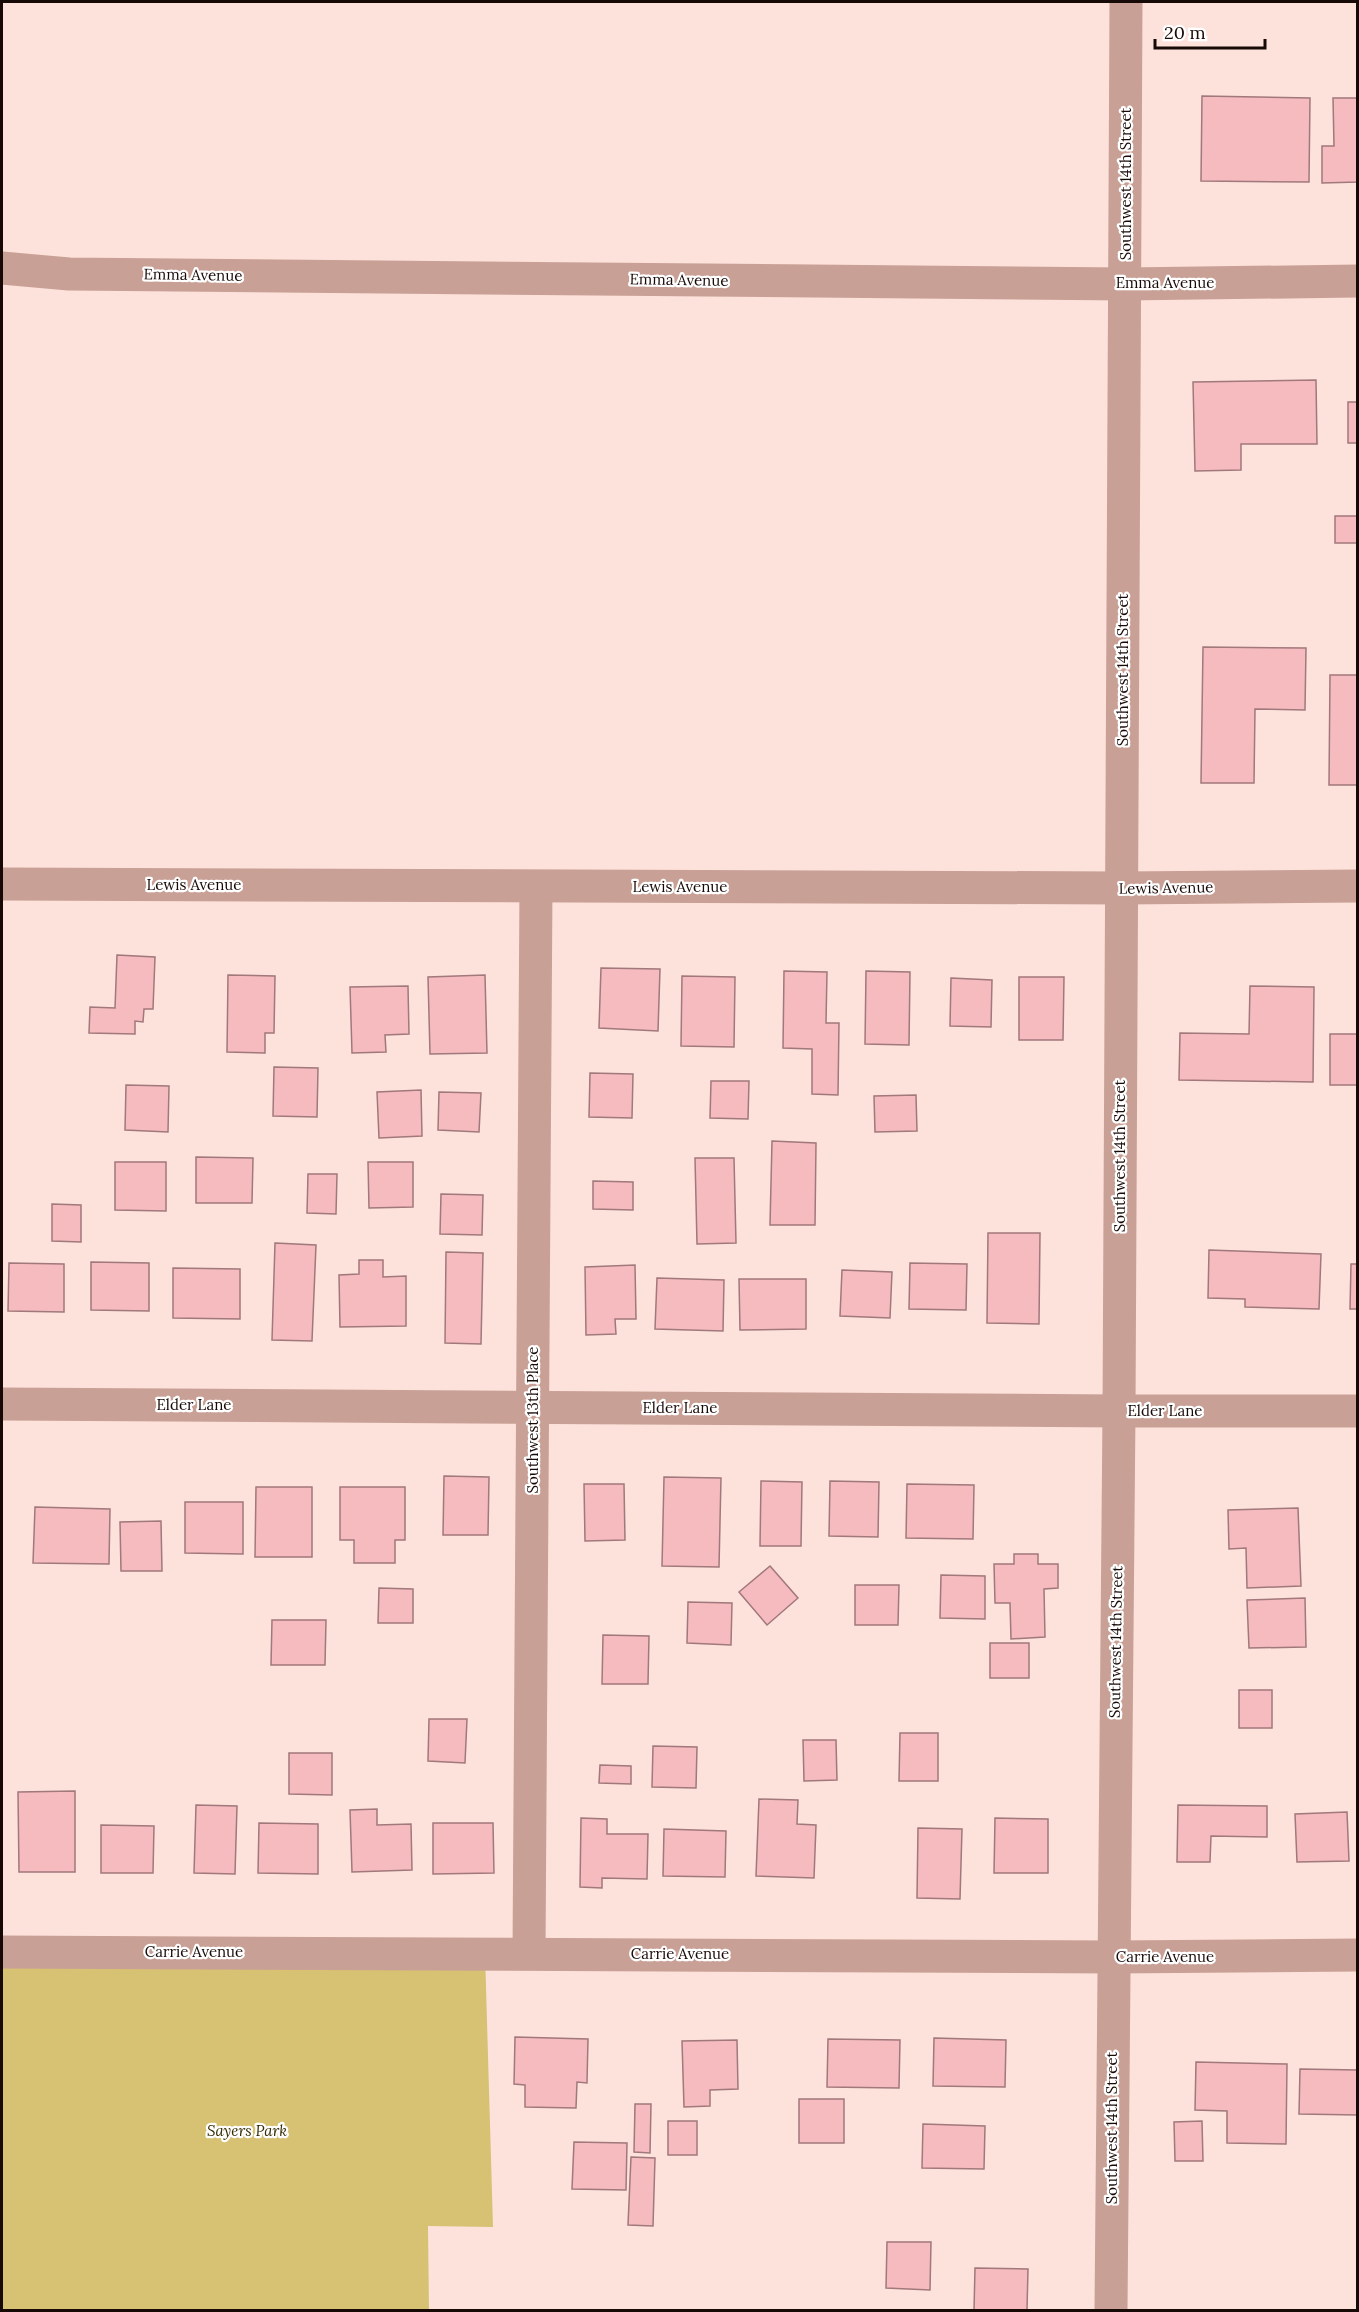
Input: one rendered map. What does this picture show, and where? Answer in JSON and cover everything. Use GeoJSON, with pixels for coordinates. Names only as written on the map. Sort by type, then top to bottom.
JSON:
{"type":"FeatureCollection","features":[{"type":"Feature","properties":{"kind":"street","name":"Southwest 14th Street"},"geometry":{"type":"LineString","coordinates":[[1111,2310],[1119,1411],[1126,2]]}},
{"type":"Feature","properties":{"kind":"street","name":"Emma Avenue"},"geometry":{"type":"LineString","coordinates":[[2,268],[69,274],[1125,284],[1358,281]]}},
{"type":"Feature","properties":{"kind":"street","name":"Lewis Avenue"},"geometry":{"type":"LineString","coordinates":[[2,884],[1121,888],[1358,886]]}},
{"type":"Feature","properties":{"kind":"street","name":"Southwest 13th Place"},"geometry":{"type":"LineString","coordinates":[[529,1953],[536,887]]}},
{"type":"Feature","properties":{"kind":"street","name":"Elder Lane"},"geometry":{"type":"LineString","coordinates":[[2,1404],[1358,1411]]}},
{"type":"Feature","properties":{"kind":"street","name":"Carrie Avenue"},"geometry":{"type":"LineString","coordinates":[[2,1952],[1113,1957],[1358,1955]]}},
{"type":"Feature","properties":{"kind":"green space","name":"Sayers Park"},"geometry":{"type":"Polygon","coordinates":[[[2,1952],[485,1953],[493,2227],[428,2226],[429,2310],[2,2310],[2,1952]]]}},
{"type":"Feature","properties":{"kind":"building"},"geometry":{"type":"Polygon","coordinates":[[[1202,96],[1310,98],[1309,182],[1201,181],[1202,96]]]}},
{"type":"Feature","properties":{"kind":"building"},"geometry":{"type":"Polygon","coordinates":[[[1333,98],[1358,98],[1358,182],[1322,183],[1322,146],[1334,146],[1333,98]]]}},
{"type":"Feature","properties":{"kind":"building"},"geometry":{"type":"Polygon","coordinates":[[[1316,380],[1317,444],[1241,444],[1241,470],[1195,471],[1193,382],[1316,380]]]}},
{"type":"Feature","properties":{"kind":"building"},"geometry":{"type":"Polygon","coordinates":[[[1348,402],[1358,402],[1358,443],[1348,443],[1348,402]]]}},
{"type":"Feature","properties":{"kind":"building"},"geometry":{"type":"Polygon","coordinates":[[[1335,516],[1358,516],[1358,543],[1335,543],[1335,516]]]}},
{"type":"Feature","properties":{"kind":"building"},"geometry":{"type":"Polygon","coordinates":[[[1203,647],[1306,648],[1305,710],[1255,709],[1254,783],[1201,783],[1203,647]]]}},
{"type":"Feature","properties":{"kind":"building"},"geometry":{"type":"Polygon","coordinates":[[[1330,675],[1358,675],[1358,785],[1329,785],[1330,675]]]}},
{"type":"Feature","properties":{"kind":"building"},"geometry":{"type":"Polygon","coordinates":[[[117,955],[155,957],[153,1009],[144,1009],[143,1022],[135,1021],[135,1034],[89,1033],[90,1007],[115,1008],[117,955]]]}},
{"type":"Feature","properties":{"kind":"building"},"geometry":{"type":"Polygon","coordinates":[[[601,968],[660,969],[658,1031],[599,1028],[601,968]]]}},
{"type":"Feature","properties":{"kind":"building"},"geometry":{"type":"Polygon","coordinates":[[[784,971],[827,972],[826,1023],[839,1023],[838,1095],[812,1094],[812,1049],[783,1048],[784,971]]]}},
{"type":"Feature","properties":{"kind":"building"},"geometry":{"type":"Polygon","coordinates":[[[866,971],[910,972],[909,1045],[865,1044],[866,971]]]}},
{"type":"Feature","properties":{"kind":"building"},"geometry":{"type":"Polygon","coordinates":[[[228,975],[275,976],[274,1033],[265,1033],[265,1053],[227,1052],[228,975]]]}},
{"type":"Feature","properties":{"kind":"building"},"geometry":{"type":"Polygon","coordinates":[[[485,975],[487,1053],[430,1054],[428,977],[485,975]]]}},
{"type":"Feature","properties":{"kind":"building"},"geometry":{"type":"Polygon","coordinates":[[[682,976],[735,977],[734,1047],[681,1046],[682,976]]]}},
{"type":"Feature","properties":{"kind":"building"},"geometry":{"type":"Polygon","coordinates":[[[1019,977],[1064,977],[1063,1040],[1019,1040],[1019,977]]]}},
{"type":"Feature","properties":{"kind":"building"},"geometry":{"type":"Polygon","coordinates":[[[951,978],[992,980],[991,1027],[950,1026],[951,978]]]}},
{"type":"Feature","properties":{"kind":"building"},"geometry":{"type":"Polygon","coordinates":[[[408,986],[409,1034],[385,1035],[386,1052],[352,1053],[350,987],[408,986]]]}},
{"type":"Feature","properties":{"kind":"building"},"geometry":{"type":"Polygon","coordinates":[[[1250,986],[1314,987],[1313,1082],[1179,1080],[1180,1033],[1249,1034],[1250,986]]]}},
{"type":"Feature","properties":{"kind":"building"},"geometry":{"type":"Polygon","coordinates":[[[1330,1034],[1358,1034],[1358,1085],[1330,1085],[1330,1034]]]}},
{"type":"Feature","properties":{"kind":"building"},"geometry":{"type":"Polygon","coordinates":[[[274,1067],[318,1068],[317,1117],[273,1116],[274,1067]]]}},
{"type":"Feature","properties":{"kind":"building"},"geometry":{"type":"Polygon","coordinates":[[[590,1073],[633,1074],[632,1118],[589,1117],[590,1073]]]}},
{"type":"Feature","properties":{"kind":"building"},"geometry":{"type":"Polygon","coordinates":[[[711,1081],[749,1081],[748,1119],[710,1118],[711,1081]]]}},
{"type":"Feature","properties":{"kind":"building"},"geometry":{"type":"Polygon","coordinates":[[[126,1085],[169,1086],[168,1132],[125,1130],[126,1085]]]}},
{"type":"Feature","properties":{"kind":"building"},"geometry":{"type":"Polygon","coordinates":[[[421,1090],[422,1136],[379,1138],[377,1092],[421,1090]]]}},
{"type":"Feature","properties":{"kind":"building"},"geometry":{"type":"Polygon","coordinates":[[[439,1092],[481,1093],[479,1132],[438,1130],[439,1092]]]}},
{"type":"Feature","properties":{"kind":"building"},"geometry":{"type":"Polygon","coordinates":[[[916,1095],[917,1131],[875,1132],[874,1096],[916,1095]]]}},
{"type":"Feature","properties":{"kind":"building"},"geometry":{"type":"Polygon","coordinates":[[[772,1141],[816,1143],[815,1225],[770,1225],[772,1141]]]}},
{"type":"Feature","properties":{"kind":"building"},"geometry":{"type":"Polygon","coordinates":[[[196,1157],[253,1158],[252,1203],[196,1203],[196,1157]]]}},
{"type":"Feature","properties":{"kind":"building"},"geometry":{"type":"Polygon","coordinates":[[[695,1158],[734,1158],[736,1243],[697,1244],[695,1158]]]}},
{"type":"Feature","properties":{"kind":"building"},"geometry":{"type":"Polygon","coordinates":[[[115,1162],[166,1162],[166,1211],[115,1210],[115,1162]]]}},
{"type":"Feature","properties":{"kind":"building"},"geometry":{"type":"Polygon","coordinates":[[[368,1162],[413,1162],[413,1207],[369,1208],[368,1162]]]}},
{"type":"Feature","properties":{"kind":"building"},"geometry":{"type":"Polygon","coordinates":[[[308,1174],[337,1174],[336,1214],[307,1213],[308,1174]]]}},
{"type":"Feature","properties":{"kind":"building"},"geometry":{"type":"Polygon","coordinates":[[[593,1181],[633,1182],[633,1210],[593,1209],[593,1181]]]}},
{"type":"Feature","properties":{"kind":"building"},"geometry":{"type":"Polygon","coordinates":[[[441,1194],[483,1195],[482,1235],[440,1234],[441,1194]]]}},
{"type":"Feature","properties":{"kind":"building"},"geometry":{"type":"Polygon","coordinates":[[[52,1204],[81,1205],[81,1242],[52,1241],[52,1204]]]}},
{"type":"Feature","properties":{"kind":"building"},"geometry":{"type":"Polygon","coordinates":[[[988,1233],[1040,1233],[1039,1324],[987,1323],[988,1233]]]}},
{"type":"Feature","properties":{"kind":"building"},"geometry":{"type":"Polygon","coordinates":[[[275,1243],[316,1245],[312,1341],[272,1340],[275,1243]]]}},
{"type":"Feature","properties":{"kind":"building"},"geometry":{"type":"Polygon","coordinates":[[[1209,1250],[1321,1254],[1319,1309],[1245,1307],[1245,1299],[1208,1298],[1209,1250]]]}},
{"type":"Feature","properties":{"kind":"building"},"geometry":{"type":"Polygon","coordinates":[[[446,1252],[483,1253],[481,1344],[445,1343],[446,1252]]]}},
{"type":"Feature","properties":{"kind":"building"},"geometry":{"type":"Polygon","coordinates":[[[359,1260],[383,1260],[383,1277],[406,1276],[406,1326],[340,1327],[339,1275],[359,1274],[359,1260]]]}},
{"type":"Feature","properties":{"kind":"building"},"geometry":{"type":"Polygon","coordinates":[[[91,1262],[149,1263],[149,1311],[91,1310],[91,1262]]]}},
{"type":"Feature","properties":{"kind":"building"},"geometry":{"type":"Polygon","coordinates":[[[9,1263],[64,1264],[64,1312],[8,1311],[9,1263]]]}},
{"type":"Feature","properties":{"kind":"building"},"geometry":{"type":"Polygon","coordinates":[[[910,1263],[967,1264],[966,1310],[909,1309],[910,1263]]]}},
{"type":"Feature","properties":{"kind":"building"},"geometry":{"type":"Polygon","coordinates":[[[1351,1264],[1358,1264],[1358,1309],[1350,1309],[1351,1264]]]}},
{"type":"Feature","properties":{"kind":"building"},"geometry":{"type":"Polygon","coordinates":[[[635,1265],[636,1319],[615,1319],[616,1334],[586,1335],[585,1267],[635,1265]]]}},
{"type":"Feature","properties":{"kind":"building"},"geometry":{"type":"Polygon","coordinates":[[[173,1268],[240,1269],[240,1319],[173,1318],[173,1268]]]}},
{"type":"Feature","properties":{"kind":"building"},"geometry":{"type":"Polygon","coordinates":[[[842,1270],[892,1272],[890,1318],[840,1316],[842,1270]]]}},
{"type":"Feature","properties":{"kind":"building"},"geometry":{"type":"Polygon","coordinates":[[[657,1278],[724,1280],[723,1331],[655,1329],[657,1278]]]}},
{"type":"Feature","properties":{"kind":"building"},"geometry":{"type":"Polygon","coordinates":[[[739,1279],[806,1279],[806,1329],[740,1330],[739,1279]]]}},
{"type":"Feature","properties":{"kind":"building"},"geometry":{"type":"Polygon","coordinates":[[[444,1476],[489,1477],[488,1535],[443,1535],[444,1476]]]}},
{"type":"Feature","properties":{"kind":"building"},"geometry":{"type":"Polygon","coordinates":[[[664,1477],[721,1478],[719,1567],[662,1566],[664,1477]]]}},
{"type":"Feature","properties":{"kind":"building"},"geometry":{"type":"Polygon","coordinates":[[[761,1481],[802,1482],[801,1546],[760,1546],[761,1481]]]}},
{"type":"Feature","properties":{"kind":"building"},"geometry":{"type":"Polygon","coordinates":[[[830,1481],[879,1482],[878,1537],[829,1536],[830,1481]]]}},
{"type":"Feature","properties":{"kind":"building"},"geometry":{"type":"Polygon","coordinates":[[[584,1484],[624,1484],[625,1540],[585,1541],[584,1484]]]}},
{"type":"Feature","properties":{"kind":"building"},"geometry":{"type":"Polygon","coordinates":[[[907,1484],[974,1485],[973,1539],[906,1538],[907,1484]]]}},
{"type":"Feature","properties":{"kind":"building"},"geometry":{"type":"Polygon","coordinates":[[[256,1487],[312,1487],[312,1557],[255,1557],[256,1487]]]}},
{"type":"Feature","properties":{"kind":"building"},"geometry":{"type":"Polygon","coordinates":[[[340,1487],[405,1487],[405,1540],[395,1540],[395,1563],[354,1563],[354,1540],[340,1540],[340,1487]]]}},
{"type":"Feature","properties":{"kind":"building"},"geometry":{"type":"Polygon","coordinates":[[[185,1502],[243,1502],[243,1554],[185,1553],[185,1502]]]}},
{"type":"Feature","properties":{"kind":"building"},"geometry":{"type":"Polygon","coordinates":[[[35,1507],[110,1509],[109,1564],[33,1563],[35,1507]]]}},
{"type":"Feature","properties":{"kind":"building"},"geometry":{"type":"Polygon","coordinates":[[[1298,1508],[1301,1586],[1247,1588],[1246,1548],[1229,1549],[1228,1510],[1298,1508]]]}},
{"type":"Feature","properties":{"kind":"building"},"geometry":{"type":"Polygon","coordinates":[[[161,1521],[162,1571],[121,1571],[120,1522],[161,1521]]]}},
{"type":"Feature","properties":{"kind":"building"},"geometry":{"type":"Polygon","coordinates":[[[1014,1554],[1038,1554],[1038,1564],[1058,1564],[1058,1588],[1044,1589],[1045,1637],[1011,1639],[1010,1603],[995,1603],[994,1564],[1014,1564],[1014,1554]]]}},
{"type":"Feature","properties":{"kind":"building"},"geometry":{"type":"Polygon","coordinates":[[[770,1566],[798,1598],[767,1625],[739,1592],[770,1566]]]}},
{"type":"Feature","properties":{"kind":"building"},"geometry":{"type":"Polygon","coordinates":[[[941,1575],[985,1576],[985,1619],[940,1618],[941,1575]]]}},
{"type":"Feature","properties":{"kind":"building"},"geometry":{"type":"Polygon","coordinates":[[[855,1585],[899,1585],[898,1625],[855,1625],[855,1585]]]}},
{"type":"Feature","properties":{"kind":"building"},"geometry":{"type":"Polygon","coordinates":[[[379,1588],[413,1589],[413,1623],[378,1623],[379,1588]]]}},
{"type":"Feature","properties":{"kind":"building"},"geometry":{"type":"Polygon","coordinates":[[[1305,1598],[1306,1647],[1249,1648],[1247,1600],[1305,1598]]]}},
{"type":"Feature","properties":{"kind":"building"},"geometry":{"type":"Polygon","coordinates":[[[688,1602],[732,1603],[731,1645],[687,1643],[688,1602]]]}},
{"type":"Feature","properties":{"kind":"building"},"geometry":{"type":"Polygon","coordinates":[[[272,1620],[326,1620],[325,1665],[271,1665],[272,1620]]]}},
{"type":"Feature","properties":{"kind":"building"},"geometry":{"type":"Polygon","coordinates":[[[603,1635],[649,1636],[648,1684],[602,1684],[603,1635]]]}},
{"type":"Feature","properties":{"kind":"building"},"geometry":{"type":"Polygon","coordinates":[[[990,1643],[1029,1643],[1029,1678],[990,1678],[990,1643]]]}},
{"type":"Feature","properties":{"kind":"building"},"geometry":{"type":"Polygon","coordinates":[[[1239,1690],[1272,1690],[1272,1728],[1239,1728],[1239,1690]]]}},
{"type":"Feature","properties":{"kind":"building"},"geometry":{"type":"Polygon","coordinates":[[[429,1719],[467,1719],[465,1763],[428,1761],[429,1719]]]}},
{"type":"Feature","properties":{"kind":"building"},"geometry":{"type":"Polygon","coordinates":[[[900,1733],[938,1733],[938,1781],[899,1781],[900,1733]]]}},
{"type":"Feature","properties":{"kind":"building"},"geometry":{"type":"Polygon","coordinates":[[[803,1740],[836,1740],[837,1780],[804,1781],[803,1740]]]}},
{"type":"Feature","properties":{"kind":"building"},"geometry":{"type":"Polygon","coordinates":[[[653,1746],[697,1747],[696,1788],[652,1787],[653,1746]]]}},
{"type":"Feature","properties":{"kind":"building"},"geometry":{"type":"Polygon","coordinates":[[[289,1753],[332,1753],[332,1795],[289,1794],[289,1753]]]}},
{"type":"Feature","properties":{"kind":"building"},"geometry":{"type":"Polygon","coordinates":[[[600,1765],[631,1766],[631,1784],[599,1783],[600,1765]]]}},
{"type":"Feature","properties":{"kind":"building"},"geometry":{"type":"Polygon","coordinates":[[[75,1791],[75,1872],[19,1872],[18,1792],[75,1791]]]}},
{"type":"Feature","properties":{"kind":"building"},"geometry":{"type":"Polygon","coordinates":[[[759,1799],[798,1800],[797,1824],[816,1825],[814,1878],[756,1876],[759,1799]]]}},
{"type":"Feature","properties":{"kind":"building"},"geometry":{"type":"Polygon","coordinates":[[[196,1805],[237,1806],[235,1874],[194,1873],[196,1805]]]}},
{"type":"Feature","properties":{"kind":"building"},"geometry":{"type":"Polygon","coordinates":[[[1178,1805],[1267,1806],[1267,1837],[1211,1836],[1210,1862],[1177,1862],[1178,1805]]]}},
{"type":"Feature","properties":{"kind":"building"},"geometry":{"type":"Polygon","coordinates":[[[377,1809],[377,1825],[411,1824],[412,1870],[352,1872],[350,1810],[377,1809]]]}},
{"type":"Feature","properties":{"kind":"building"},"geometry":{"type":"Polygon","coordinates":[[[1347,1812],[1349,1861],[1297,1862],[1295,1814],[1347,1812]]]}},
{"type":"Feature","properties":{"kind":"building"},"geometry":{"type":"Polygon","coordinates":[[[581,1818],[607,1819],[607,1834],[648,1834],[647,1879],[602,1878],[602,1888],[580,1887],[581,1818]]]}},
{"type":"Feature","properties":{"kind":"building"},"geometry":{"type":"Polygon","coordinates":[[[995,1818],[1048,1819],[1048,1873],[994,1873],[995,1818]]]}},
{"type":"Feature","properties":{"kind":"building"},"geometry":{"type":"Polygon","coordinates":[[[259,1823],[318,1824],[318,1874],[258,1873],[259,1823]]]}},
{"type":"Feature","properties":{"kind":"building"},"geometry":{"type":"Polygon","coordinates":[[[433,1823],[493,1823],[494,1873],[433,1874],[433,1823]]]}},
{"type":"Feature","properties":{"kind":"building"},"geometry":{"type":"Polygon","coordinates":[[[101,1825],[154,1826],[153,1873],[101,1873],[101,1825]]]}},
{"type":"Feature","properties":{"kind":"building"},"geometry":{"type":"Polygon","coordinates":[[[918,1828],[962,1829],[960,1899],[917,1898],[918,1828]]]}},
{"type":"Feature","properties":{"kind":"building"},"geometry":{"type":"Polygon","coordinates":[[[664,1829],[726,1831],[725,1877],[663,1876],[664,1829]]]}},
{"type":"Feature","properties":{"kind":"building"},"geometry":{"type":"Polygon","coordinates":[[[515,2037],[588,2039],[587,2083],[577,2082],[576,2108],[525,2107],[525,2085],[514,2084],[515,2037]]]}},
{"type":"Feature","properties":{"kind":"building"},"geometry":{"type":"Polygon","coordinates":[[[934,2038],[1006,2040],[1005,2087],[933,2086],[934,2038]]]}},
{"type":"Feature","properties":{"kind":"building"},"geometry":{"type":"Polygon","coordinates":[[[828,2039],[900,2040],[899,2088],[827,2087],[828,2039]]]}},
{"type":"Feature","properties":{"kind":"building"},"geometry":{"type":"Polygon","coordinates":[[[737,2040],[738,2089],[710,2090],[710,2106],[684,2107],[682,2041],[737,2040]]]}},
{"type":"Feature","properties":{"kind":"building"},"geometry":{"type":"Polygon","coordinates":[[[1196,2062],[1287,2064],[1286,2144],[1227,2143],[1227,2111],[1195,2110],[1196,2062]]]}},
{"type":"Feature","properties":{"kind":"building"},"geometry":{"type":"Polygon","coordinates":[[[1300,2069],[1358,2070],[1358,2115],[1299,2114],[1300,2069]]]}},
{"type":"Feature","properties":{"kind":"building"},"geometry":{"type":"Polygon","coordinates":[[[799,2099],[844,2099],[844,2143],[799,2143],[799,2099]]]}},
{"type":"Feature","properties":{"kind":"building"},"geometry":{"type":"Polygon","coordinates":[[[635,2104],[651,2104],[650,2153],[634,2152],[635,2104]]]}},
{"type":"Feature","properties":{"kind":"building"},"geometry":{"type":"Polygon","coordinates":[[[668,2121],[697,2121],[697,2155],[668,2155],[668,2121]]]}},
{"type":"Feature","properties":{"kind":"building"},"geometry":{"type":"Polygon","coordinates":[[[1202,2121],[1203,2161],[1175,2161],[1174,2122],[1202,2121]]]}},
{"type":"Feature","properties":{"kind":"building"},"geometry":{"type":"Polygon","coordinates":[[[923,2124],[985,2126],[984,2169],[922,2168],[923,2124]]]}},
{"type":"Feature","properties":{"kind":"building"},"geometry":{"type":"Polygon","coordinates":[[[574,2142],[627,2143],[626,2190],[572,2189],[574,2142]]]}},
{"type":"Feature","properties":{"kind":"building"},"geometry":{"type":"Polygon","coordinates":[[[631,2157],[655,2158],[653,2226],[628,2225],[631,2157]]]}},
{"type":"Feature","properties":{"kind":"building"},"geometry":{"type":"Polygon","coordinates":[[[887,2242],[931,2242],[930,2290],[886,2288],[887,2242]]]}},
{"type":"Feature","properties":{"kind":"building"},"geometry":{"type":"Polygon","coordinates":[[[975,2268],[1028,2269],[1027,2310],[974,2310],[975,2268]]]}}]}
